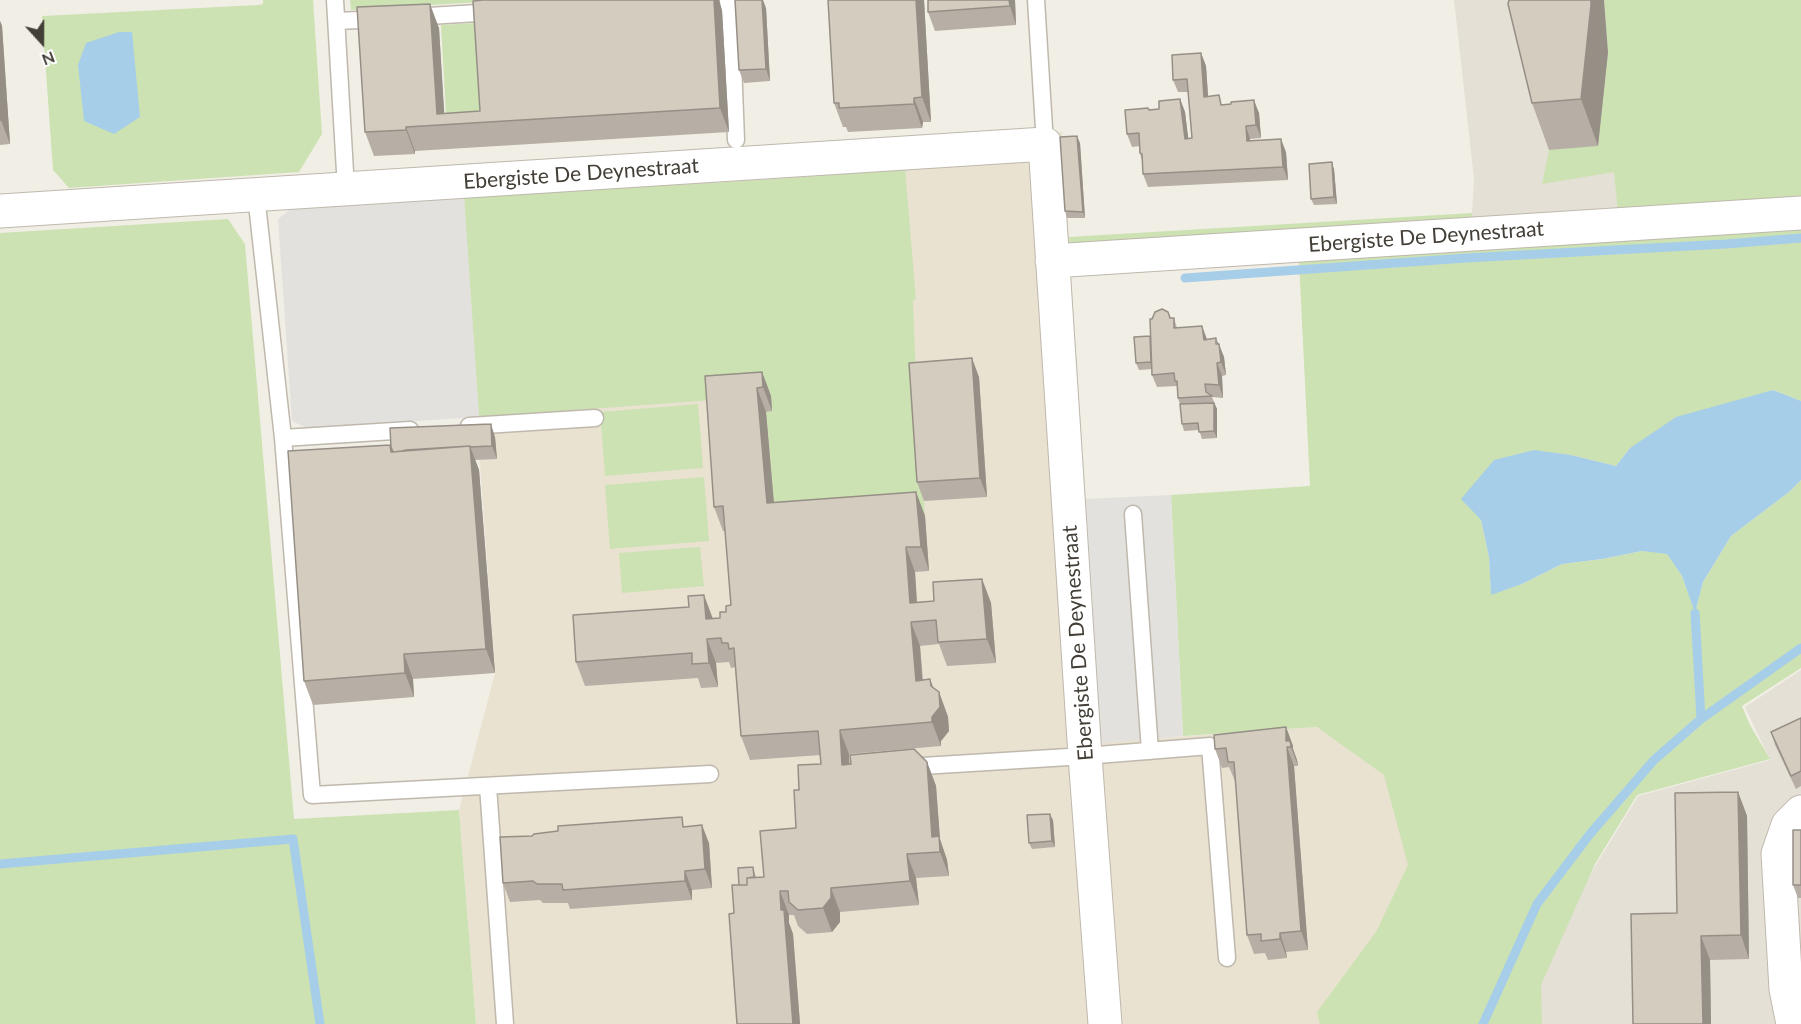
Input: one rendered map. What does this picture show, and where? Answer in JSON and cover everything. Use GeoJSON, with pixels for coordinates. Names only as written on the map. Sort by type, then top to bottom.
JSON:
{"type":"FeatureCollection","features":[{"type":"Feature","properties":{"kind":"street","name":"Ebergiste De Deynestraat"},"geometry":{"type":"LineString","coordinates":[[0,211],[1045,144],[1105,1024]]}},
{"type":"Feature","properties":{"kind":"street","name":"Ebergiste De Deynestraat"},"geometry":{"type":"LineString","coordinates":[[1052,261],[1801,213]]}},
{"type":"Feature","properties":{"kind":"street"},"geometry":{"type":"LineString","coordinates":[[1793,1024],[1786,989],[1778,854],[1788,825],[1801,812]]}},
{"type":"Feature","properties":{"kind":"lane"},"geometry":{"type":"LineString","coordinates":[[335,0],[346,189]]}},
{"type":"Feature","properties":{"kind":"lane"},"geometry":{"type":"LineString","coordinates":[[728,0],[734,62],[736,140]]}},
{"type":"Feature","properties":{"kind":"lane"},"geometry":{"type":"LineString","coordinates":[[1036,0],[1045,144]]}},
{"type":"Feature","properties":{"kind":"lane"},"geometry":{"type":"LineString","coordinates":[[337,21],[514,11]]}},
{"type":"Feature","properties":{"kind":"lane"},"geometry":{"type":"LineString","coordinates":[[256,195],[283,438],[312,795],[710,774]]}},
{"type":"Feature","properties":{"kind":"lane"},"geometry":{"type":"LineString","coordinates":[[449,427],[595,418]]}},
{"type":"Feature","properties":{"kind":"lane"},"geometry":{"type":"LineString","coordinates":[[283,438],[427,429]]}},
{"type":"Feature","properties":{"kind":"lane"},"geometry":{"type":"LineString","coordinates":[[1133,514],[1150,751]]}},
{"type":"Feature","properties":{"kind":"lane"},"geometry":{"type":"LineString","coordinates":[[887,769],[1210,746],[1227,958]]}},
{"type":"Feature","properties":{"kind":"lane"},"geometry":{"type":"LineString","coordinates":[[488,786],[505,1024]]}},
{"type":"Feature","properties":{"kind":"shaded area"},"geometry":{"type":"Polygon","coordinates":[[[1454,0],[1758,0],[1620,232],[1475,241],[1472,213],[1474,179],[1454,0]]]}},
{"type":"Feature","properties":{"kind":"shaded area"},"geometry":{"type":"Polygon","coordinates":[[[1062,132],[1101,742],[1317,727],[1427,780],[1413,1024],[476,1024],[459,810],[495,673],[459,171],[1062,132]]]}},
{"type":"Feature","properties":{"kind":"shaded area"},"geometry":{"type":"Polygon","coordinates":[[[464,197],[479,417],[307,428],[292,421],[278,219],[293,207],[464,197]]]}},
{"type":"Feature","properties":{"kind":"shaded area"},"geometry":{"type":"Polygon","coordinates":[[[1171,495],[1183,736],[1101,743],[1086,499],[1171,495]]]}},
{"type":"Feature","properties":{"kind":"shaded area"},"geometry":{"type":"Polygon","coordinates":[[[1801,670],[1801,1024],[1532,1024],[1525,958],[1583,886],[1638,796],[1770,760],[1745,707],[1801,670]]]}},
{"type":"Feature","properties":{"kind":"green space"},"geometry":{"type":"Polygon","coordinates":[[[263,0],[313,0],[322,134],[299,172],[69,188],[53,170],[42,16],[258,5],[263,4],[263,0]]]}},
{"type":"Feature","properties":{"kind":"green space"},"geometry":{"type":"Polygon","coordinates":[[[350,0],[512,0],[351,10],[350,0]]]}},
{"type":"Feature","properties":{"kind":"green space"},"geometry":{"type":"Polygon","coordinates":[[[1604,0],[1801,0],[1801,401],[1773,390],[1630,448],[1616,466],[1571,455],[1481,520],[1489,557],[1491,594],[1522,584],[1562,564],[1642,551],[1667,553],[1682,576],[1695,612],[1703,582],[1731,536],[1789,492],[1801,480],[1801,668],[1742,706],[1750,725],[1770,759],[1637,795],[1595,864],[1541,985],[1542,1024],[1320,1024],[1317,1012],[1376,932],[1408,865],[1384,775],[1317,727],[1183,736],[1171,495],[1310,486],[1299,260],[1071,273],[1069,237],[1472,213],[1475,240],[1620,232],[1614,172],[1542,184],[1549,150],[1598,145],[1608,52],[1604,0]]]}},
{"type":"Feature","properties":{"kind":"green space"},"geometry":{"type":"Polygon","coordinates":[[[476,23],[481,129],[447,131],[441,25],[476,23]]]}},
{"type":"Feature","properties":{"kind":"green space"},"geometry":{"type":"Polygon","coordinates":[[[905,170],[916,299],[913,300],[916,381],[925,516],[776,527],[766,412],[772,411],[714,400],[479,417],[464,197],[905,170]]]}},
{"type":"Feature","properties":{"kind":"green space"},"geometry":{"type":"Polygon","coordinates":[[[228,219],[245,244],[294,819],[459,810],[476,1024],[0,1024],[0,233],[228,219]]]}},
{"type":"Feature","properties":{"kind":"green space"},"geometry":{"type":"Polygon","coordinates":[[[698,404],[703,468],[605,476],[600,412],[698,404]]]}},
{"type":"Feature","properties":{"kind":"green space"},"geometry":{"type":"Polygon","coordinates":[[[704,477],[709,541],[610,549],[605,485],[704,477]]]}},
{"type":"Feature","properties":{"kind":"green space"},"geometry":{"type":"Polygon","coordinates":[[[700,547],[704,586],[622,593],[619,553],[700,547]]]}},
{"type":"Feature","properties":{"kind":"water"},"geometry":{"type":"Polygon","coordinates":[[[119,32],[132,32],[140,117],[114,134],[84,121],[78,65],[86,43],[119,32]]]}},
{"type":"Feature","properties":{"kind":"water"},"geometry":{"type":"Polygon","coordinates":[[[1773,390],[1801,401],[1801,480],[1789,492],[1731,536],[1703,582],[1695,613],[1682,576],[1667,554],[1642,551],[1562,564],[1522,584],[1491,595],[1489,557],[1481,520],[1461,499],[1494,460],[1534,450],[1571,455],[1616,466],[1630,448],[1676,417],[1773,390]]]}},
{"type":"Feature","properties":{"kind":"building"},"geometry":{"type":"Polygon","coordinates":[[[714,0],[720,108],[406,127],[406,130],[365,132],[357,7],[430,4],[437,114],[480,111],[473,1],[714,0]]]}},
{"type":"Feature","properties":{"kind":"building"},"geometry":{"type":"Polygon","coordinates":[[[735,0],[762,0],[766,69],[739,70],[735,0]]]}},
{"type":"Feature","properties":{"kind":"building"},"geometry":{"type":"Polygon","coordinates":[[[828,0],[916,0],[922,97],[914,98],[914,104],[839,108],[839,103],[834,103],[828,0]]]}},
{"type":"Feature","properties":{"kind":"building"},"geometry":{"type":"Polygon","coordinates":[[[928,0],[1009,0],[1010,6],[928,12],[928,0]]]}},
{"type":"Feature","properties":{"kind":"building"},"geometry":{"type":"Polygon","coordinates":[[[1509,0],[1591,0],[1581,99],[1532,103],[1508,4],[1509,0]]]}},
{"type":"Feature","properties":{"kind":"building"},"geometry":{"type":"Polygon","coordinates":[[[1201,53],[1204,97],[1219,95],[1221,105],[1254,100],[1256,125],[1246,126],[1247,141],[1281,139],[1283,167],[1143,174],[1139,133],[1127,134],[1125,110],[1159,109],[1159,101],[1180,99],[1185,139],[1192,138],[1187,79],[1173,80],[1172,55],[1201,53]]]}},
{"type":"Feature","properties":{"kind":"building"},"geometry":{"type":"Polygon","coordinates":[[[1077,136],[1083,212],[1065,211],[1060,137],[1077,136]]]}},
{"type":"Feature","properties":{"kind":"building"},"geometry":{"type":"Polygon","coordinates":[[[1332,162],[1334,197],[1311,199],[1309,164],[1332,162]]]}},
{"type":"Feature","properties":{"kind":"building"},"geometry":{"type":"Polygon","coordinates":[[[1162,309],[1168,312],[1170,318],[1174,318],[1174,328],[1202,326],[1204,340],[1216,338],[1221,362],[1217,363],[1219,385],[1205,384],[1206,392],[1212,396],[1178,398],[1174,373],[1152,375],[1150,319],[1155,312],[1162,309]]]}},
{"type":"Feature","properties":{"kind":"building"},"geometry":{"type":"Polygon","coordinates":[[[1150,336],[1151,362],[1136,363],[1134,337],[1150,336]]]}},
{"type":"Feature","properties":{"kind":"building"},"geometry":{"type":"Polygon","coordinates":[[[972,358],[980,478],[917,482],[909,363],[972,358]]]}},
{"type":"Feature","properties":{"kind":"building"},"geometry":{"type":"Polygon","coordinates":[[[762,372],[763,387],[757,388],[767,503],[916,492],[921,547],[906,547],[910,603],[934,601],[933,582],[982,579],[987,639],[938,642],[936,620],[911,622],[916,681],[930,679],[931,686],[939,692],[940,707],[932,717],[932,722],[840,730],[842,765],[851,764],[850,755],[914,749],[927,762],[932,837],[939,836],[940,852],[907,854],[910,881],[831,888],[831,898],[823,908],[798,910],[789,902],[788,891],[780,891],[781,910],[784,910],[793,1024],[737,1024],[729,914],[734,913],[732,885],[747,885],[747,878],[764,877],[760,831],[796,828],[794,790],[799,790],[798,765],[821,764],[818,731],[741,736],[734,648],[729,649],[728,643],[722,643],[721,638],[707,639],[709,663],[692,664],[692,653],[576,662],[573,615],[689,607],[688,596],[704,595],[706,619],[720,618],[720,612],[726,612],[726,606],[731,605],[723,506],[714,507],[705,376],[762,372]]]}},
{"type":"Feature","properties":{"kind":"building"},"geometry":{"type":"Polygon","coordinates":[[[1214,403],[1214,431],[1199,432],[1198,423],[1182,424],[1180,404],[1214,403]]]}},
{"type":"Feature","properties":{"kind":"building"},"geometry":{"type":"Polygon","coordinates":[[[491,424],[492,446],[393,452],[391,447],[390,428],[491,424]]]}},
{"type":"Feature","properties":{"kind":"building"},"geometry":{"type":"Polygon","coordinates":[[[390,445],[391,452],[470,446],[486,649],[404,654],[405,673],[304,681],[288,451],[390,445]]]}},
{"type":"Feature","properties":{"kind":"building"},"geometry":{"type":"Polygon","coordinates":[[[1801,718],[1801,771],[1791,776],[1771,732],[1801,718]]]}},
{"type":"Feature","properties":{"kind":"building"},"geometry":{"type":"Polygon","coordinates":[[[1286,727],[1286,741],[1290,741],[1291,747],[1287,747],[1301,931],[1280,933],[1280,939],[1261,941],[1261,934],[1247,935],[1234,762],[1228,762],[1226,748],[1215,749],[1214,735],[1286,727]]]}},
{"type":"Feature","properties":{"kind":"building"},"geometry":{"type":"Polygon","coordinates":[[[1738,792],[1741,935],[1701,936],[1703,1024],[1633,1024],[1631,914],[1677,913],[1675,793],[1738,792]]]}},
{"type":"Feature","properties":{"kind":"building"},"geometry":{"type":"Polygon","coordinates":[[[1050,814],[1052,841],[1029,843],[1027,815],[1050,814]]]}},
{"type":"Feature","properties":{"kind":"building"},"geometry":{"type":"Polygon","coordinates":[[[682,817],[683,827],[702,825],[705,869],[685,871],[685,881],[563,890],[562,884],[537,884],[533,881],[503,883],[500,837],[532,836],[558,831],[558,826],[682,817]]]}},
{"type":"Feature","properties":{"kind":"building"},"geometry":{"type":"Polygon","coordinates":[[[1793,830],[1801,830],[1801,885],[1793,885],[1793,830]]]}},
{"type":"Feature","properties":{"kind":"building"},"geometry":{"type":"Polygon","coordinates":[[[753,867],[754,877],[747,878],[747,885],[739,885],[738,868],[753,867]]]}},
{"type":"Feature","properties":{"kind":"waterway"},"geometry":{"type":"LineString","coordinates":[[1185,278],[1801,238]]}},
{"type":"Feature","properties":{"kind":"waterway"},"geometry":{"type":"LineString","coordinates":[[1695,613],[1701,719]]}},
{"type":"Feature","properties":{"kind":"waterway"},"geometry":{"type":"LineString","coordinates":[[1483,1024],[1537,904],[1590,834],[1654,760],[1701,719],[1801,648]]}},
{"type":"Feature","properties":{"kind":"waterway"},"geometry":{"type":"LineString","coordinates":[[0,864],[293,839],[320,1024]]}}]}
